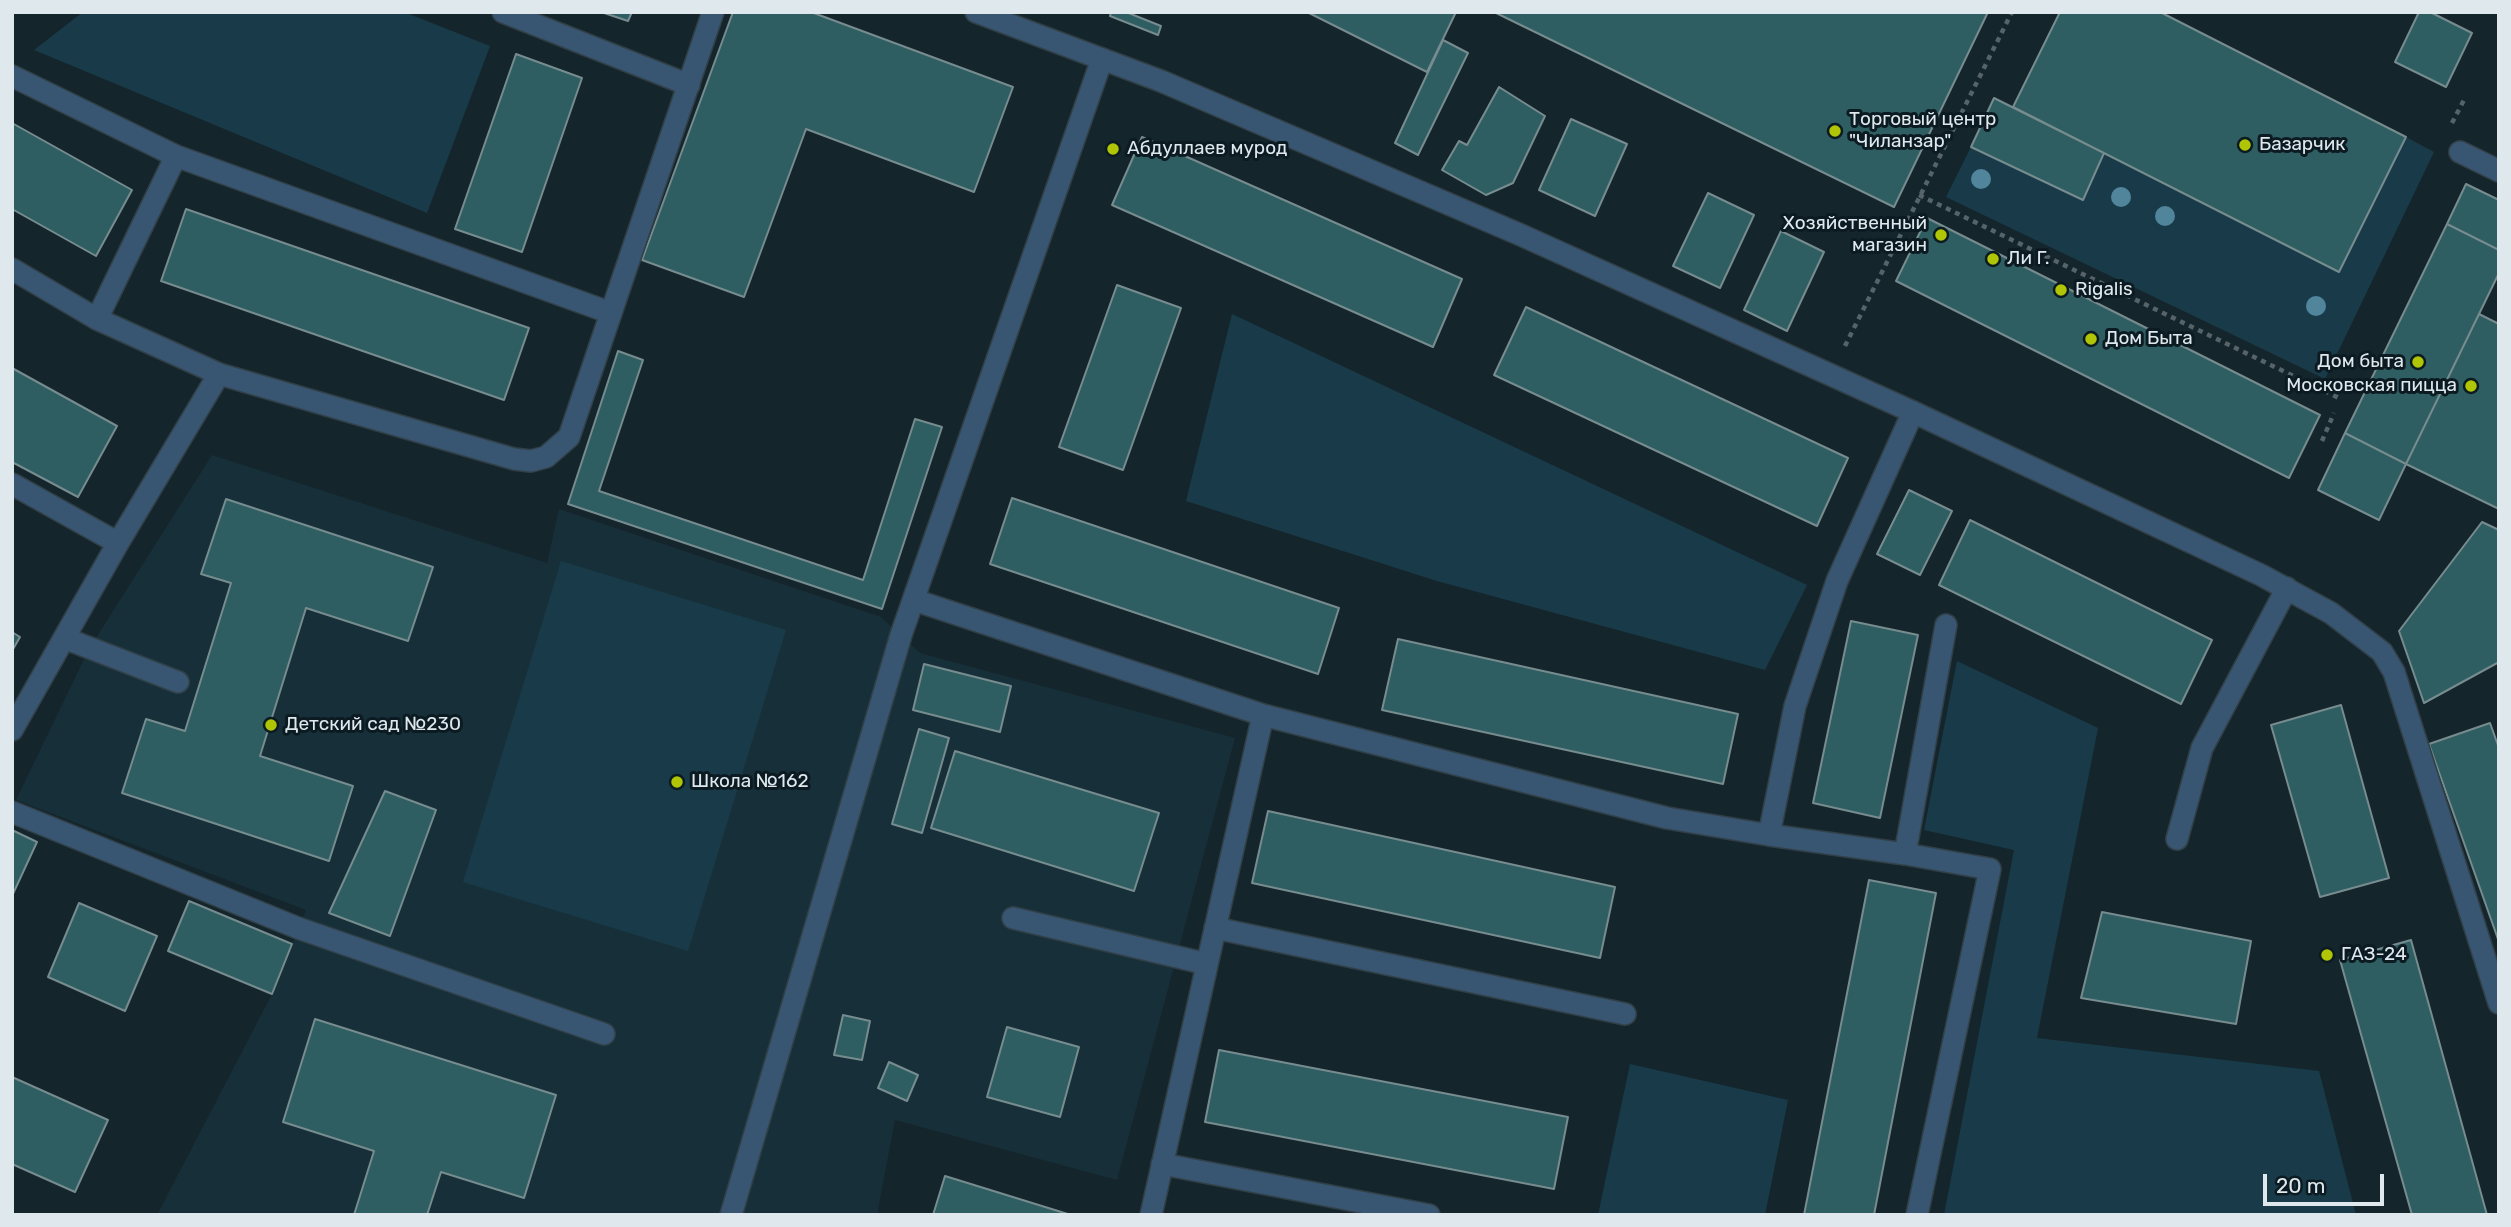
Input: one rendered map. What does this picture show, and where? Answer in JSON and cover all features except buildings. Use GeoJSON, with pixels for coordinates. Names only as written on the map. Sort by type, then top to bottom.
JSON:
{"type":"FeatureCollection","features":[{"type":"Feature","properties":{"kind":"street"},"geometry":{"type":"LineString","coordinates":[[503,12],[689,85]]}},
{"type":"Feature","properties":{"kind":"street"},"geometry":{"type":"LineString","coordinates":[[12,269],[97,318],[219,374],[514,459],[531,461],[552,453],[569,438],[713,12]]}},
{"type":"Feature","properties":{"kind":"street"},"geometry":{"type":"LineString","coordinates":[[976,12],[1005,17],[1521,235],[1831,374],[2287,588],[2356,631],[2382,652],[2394,672],[2499,1003]]}},
{"type":"Feature","properties":{"kind":"street"},"geometry":{"type":"LineString","coordinates":[[731,1215],[914,600],[1102,59]]}},
{"type":"Feature","properties":{"kind":"street"},"geometry":{"type":"LineString","coordinates":[[12,76],[176,156],[611,313]]}},
{"type":"Feature","properties":{"kind":"street"},"geometry":{"type":"LineString","coordinates":[[2460,152],[2499,171]]}},
{"type":"Feature","properties":{"kind":"street"},"geometry":{"type":"LineString","coordinates":[[97,318],[176,156]]}},
{"type":"Feature","properties":{"kind":"street"},"geometry":{"type":"LineString","coordinates":[[12,730],[118,543],[219,374]]}},
{"type":"Feature","properties":{"kind":"street"},"geometry":{"type":"LineString","coordinates":[[1769,835],[1795,706],[1837,581],[1913,412]]}},
{"type":"Feature","properties":{"kind":"street"},"geometry":{"type":"LineString","coordinates":[[12,484],[118,543]]}},
{"type":"Feature","properties":{"kind":"street"},"geometry":{"type":"LineString","coordinates":[[2177,839],[2202,748],[2287,588]]}},
{"type":"Feature","properties":{"kind":"street"},"geometry":{"type":"LineString","coordinates":[[914,600],[1263,715],[1667,818],[1990,869],[1917,1215]]}},
{"type":"Feature","properties":{"kind":"street"},"geometry":{"type":"LineString","coordinates":[[1905,854],[1946,625]]}},
{"type":"Feature","properties":{"kind":"street"},"geometry":{"type":"LineString","coordinates":[[64,638],[178,682]]}},
{"type":"Feature","properties":{"kind":"street"},"geometry":{"type":"LineString","coordinates":[[1151,1215],[1263,715]]}},
{"type":"Feature","properties":{"kind":"street"},"geometry":{"type":"LineString","coordinates":[[12,812],[298,928],[604,1034]]}},
{"type":"Feature","properties":{"kind":"street"},"geometry":{"type":"LineString","coordinates":[[1013,918],[1207,964]]}},
{"type":"Feature","properties":{"kind":"street"},"geometry":{"type":"LineString","coordinates":[[1215,928],[1625,1014]]}},
{"type":"Feature","properties":{"kind":"street"},"geometry":{"type":"LineString","coordinates":[[1163,1164],[1429,1215]]}},
{"type":"Feature","properties":{"kind":"path"},"geometry":{"type":"LineString","coordinates":[[1831,374],[2012,12]]}},
{"type":"Feature","properties":{"kind":"path"},"geometry":{"type":"LineString","coordinates":[[2450,126],[2465,98]]}},
{"type":"Feature","properties":{"kind":"path"},"geometry":{"type":"LineString","coordinates":[[1919,195],[2341,399]]}},
{"type":"Feature","properties":{"kind":"path"},"geometry":{"type":"LineString","coordinates":[[2322,441],[2334,413]]}},
{"type":"Feature","properties":{"kind":"shaded area"},"geometry":{"type":"Polygon","coordinates":[[[83,12],[404,12],[490,46],[427,213],[34,50],[83,12]]]}},
{"type":"Feature","properties":{"kind":"shaded area"},"geometry":{"type":"Polygon","coordinates":[[[2406,137],[2434,152],[2325,379],[1946,197],[1971,147],[2083,200],[2104,153],[2339,271],[2406,137]]]}},
{"type":"Feature","properties":{"kind":"shaded area"},"geometry":{"type":"Polygon","coordinates":[[[1232,314],[1807,585],[1765,670],[1437,581],[1186,501],[1232,314]]]}},
{"type":"Feature","properties":{"kind":"shaded area"},"geometry":{"type":"Polygon","coordinates":[[[212,455],[547,563],[559,509],[881,617],[920,653],[1235,738],[1117,1180],[895,1120],[877,1215],[157,1215],[272,994],[306,910],[16,800],[89,649],[212,455]]]}},
{"type":"Feature","properties":{"kind":"shaded area"},"geometry":{"type":"Polygon","coordinates":[[[561,561],[786,630],[688,951],[463,882],[561,561]]]}},
{"type":"Feature","properties":{"kind":"shaded area"},"geometry":{"type":"Polygon","coordinates":[[[1957,661],[2098,728],[2037,1038],[2319,1071],[2356,1215],[1944,1215],[2014,850],[1924,830],[1957,661]]]}},
{"type":"Feature","properties":{"kind":"shaded area"},"geometry":{"type":"Polygon","coordinates":[[[1630,1064],[1788,1100],[1765,1215],[1598,1215],[1630,1064]]]}},
{"type":"Feature","properties":{"kind":"place","name":"Торговый центр \"Чиланзар\""},"geometry":{"type":"Point","coordinates":[1835,131]}},
{"type":"Feature","properties":{"kind":"place","name":"Базарчик"},"geometry":{"type":"Point","coordinates":[2245,145]}},
{"type":"Feature","properties":{"kind":"place","name":"Абдуллаев мурод"},"geometry":{"type":"Point","coordinates":[1113,149]}},
{"type":"Feature","properties":{"kind":"place","name":"Хозяйственный магазин"},"geometry":{"type":"Point","coordinates":[1941,235]}},
{"type":"Feature","properties":{"kind":"place","name":"Ли Г."},"geometry":{"type":"Point","coordinates":[1993,259]}},
{"type":"Feature","properties":{"kind":"place","name":"Rigalis"},"geometry":{"type":"Point","coordinates":[2061,290]}},
{"type":"Feature","properties":{"kind":"place","name":"Дом Быта"},"geometry":{"type":"Point","coordinates":[2091,339]}},
{"type":"Feature","properties":{"kind":"place","name":"Дом быта"},"geometry":{"type":"Point","coordinates":[2418,362]}},
{"type":"Feature","properties":{"kind":"place","name":"Московская пицца"},"geometry":{"type":"Point","coordinates":[2471,386]}},
{"type":"Feature","properties":{"kind":"place","name":"Детский сад №230"},"geometry":{"type":"Point","coordinates":[271,725]}},
{"type":"Feature","properties":{"kind":"place","name":"Школа №162"},"geometry":{"type":"Point","coordinates":[677,782]}},
{"type":"Feature","properties":{"kind":"place","name":"ГАЗ-24"},"geometry":{"type":"Point","coordinates":[2327,955]}}]}
